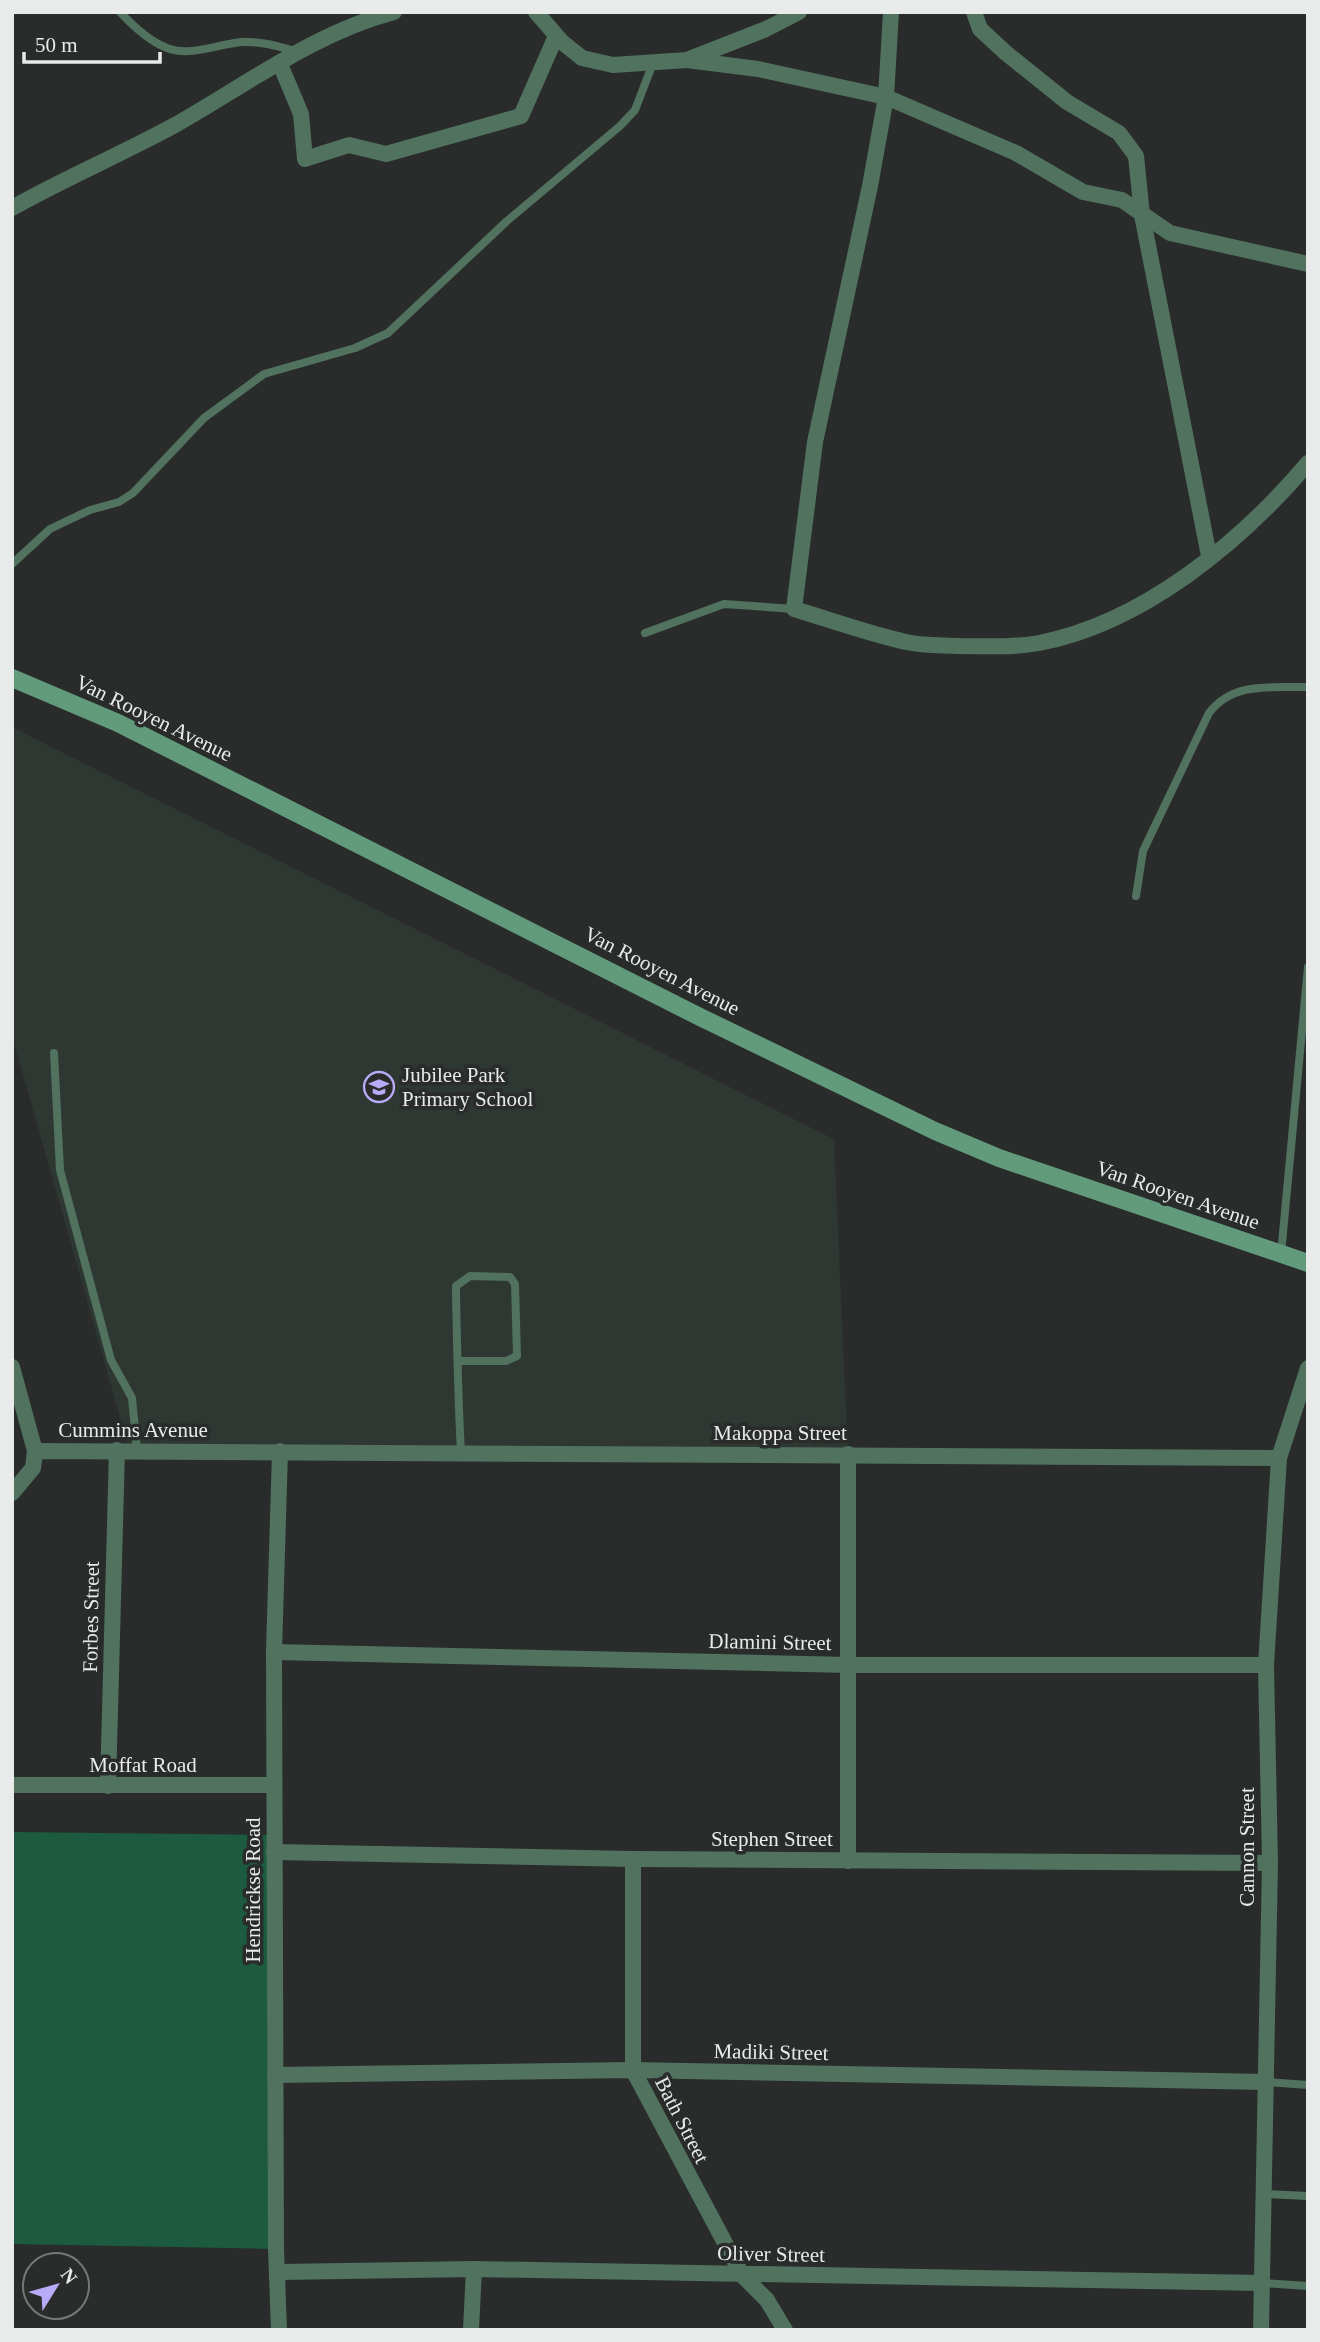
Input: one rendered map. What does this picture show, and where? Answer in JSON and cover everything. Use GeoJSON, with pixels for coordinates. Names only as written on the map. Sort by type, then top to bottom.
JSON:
{"type":"FeatureCollection","features":[{"type":"Feature","properties":{"kind":"street"},"geometry":{"type":"LineString","coordinates":[[12,208],[171,127],[299,52],[358,21],[394,12]]}},
{"type":"Feature","properties":{"kind":"street"},"geometry":{"type":"LineString","coordinates":[[536,12],[556,36],[582,58],[613,65],[687,60],[758,69],[886,97],[1016,153],[1083,192],[1122,200],[1170,233],[1308,264]]}},
{"type":"Feature","properties":{"kind":"street"},"geometry":{"type":"LineString","coordinates":[[687,60],[766,29],[799,12]]}},
{"type":"Feature","properties":{"kind":"street"},"geometry":{"type":"LineString","coordinates":[[891,12],[886,97],[870,186],[815,442],[794,609],[913,643],[1002,646],[1038,643],[1115,619],[1170,588],[1257,516],[1308,463]]}},
{"type":"Feature","properties":{"kind":"street"},"geometry":{"type":"LineString","coordinates":[[974,12],[980,29],[1025,69],[1124,140],[1136,156],[1142,215],[1209,556]]}},
{"type":"Feature","properties":{"kind":"street"},"geometry":{"type":"LineString","coordinates":[[280,64],[301,114],[305,159],[349,145],[386,153],[521,116],[556,36]]}},
{"type":"Feature","properties":{"kind":"street","name":"Van Rooyen Avenue"},"geometry":{"type":"LineString","coordinates":[[12,678],[118,723],[723,1029],[935,1131],[999,1158],[1308,1263]]}},
{"type":"Feature","properties":{"kind":"street"},"geometry":{"type":"LineString","coordinates":[[12,1367],[35,1451]]}},
{"type":"Feature","properties":{"kind":"street","name":"Cannon Street"},"geometry":{"type":"LineString","coordinates":[[1261,2330],[1270,1863],[1266,1665],[1279,1458],[1308,1368]]}},
{"type":"Feature","properties":{"kind":"street","name":"Forbes Street"},"geometry":{"type":"LineString","coordinates":[[108,1786],[117,1450]]}},
{"type":"Feature","properties":{"kind":"street","name":"Cummins Avenue"},"geometry":{"type":"LineString","coordinates":[[12,1493],[33,1468],[35,1451],[280,1451]]}},
{"type":"Feature","properties":{"kind":"street","name":"Makoppa Street"},"geometry":{"type":"LineString","coordinates":[[280,1451],[1279,1458]]}},
{"type":"Feature","properties":{"kind":"street","name":"Hendrickse Road"},"geometry":{"type":"LineString","coordinates":[[279,2330],[279,2272],[276,2249],[274,1652],[280,1451]]}},
{"type":"Feature","properties":{"kind":"street"},"geometry":{"type":"LineString","coordinates":[[848,1454],[848,1861]]}},
{"type":"Feature","properties":{"kind":"street","name":"Dlamini Street"},"geometry":{"type":"LineString","coordinates":[[274,1652],[849,1665],[1266,1665]]}},
{"type":"Feature","properties":{"kind":"street","name":"Moffat Road"},"geometry":{"type":"LineString","coordinates":[[12,1785],[274,1785]]}},
{"type":"Feature","properties":{"kind":"street","name":"Stephen Street"},"geometry":{"type":"LineString","coordinates":[[274,1852],[633,1859],[1270,1863]]}},
{"type":"Feature","properties":{"kind":"street","name":"Bath Street"},"geometry":{"type":"LineString","coordinates":[[633,1859],[633,2070],[742,2275],[762,2294],[785,2330]]}},
{"type":"Feature","properties":{"kind":"street","name":"Madiki Street"},"geometry":{"type":"LineString","coordinates":[[275,2075],[633,2070],[1266,2082]]}},
{"type":"Feature","properties":{"kind":"street"},"geometry":{"type":"LineString","coordinates":[[471,2330],[474,2269]]}},
{"type":"Feature","properties":{"kind":"street","name":"Oliver Street"},"geometry":{"type":"LineString","coordinates":[[279,2272],[474,2269],[1262,2283]]}},
{"type":"Feature","properties":{"kind":"lane"},"geometry":{"type":"LineString","coordinates":[[120,12],[150,39],[169,49],[188,51],[243,42],[265,43],[299,52]]}},
{"type":"Feature","properties":{"kind":"lane"},"geometry":{"type":"LineString","coordinates":[[12,564],[50,529],[90,510],[119,502],[134,493],[204,418],[264,374],[355,348],[388,333],[507,221],[620,126],[635,110],[653,63]]}},
{"type":"Feature","properties":{"kind":"lane"},"geometry":{"type":"LineString","coordinates":[[645,633],[723,604],[794,609]]}},
{"type":"Feature","properties":{"kind":"lane"},"geometry":{"type":"LineString","coordinates":[[1136,897],[1143,851],[1209,713],[1218,701],[1247,688],[1308,687]]}},
{"type":"Feature","properties":{"kind":"lane"},"geometry":{"type":"LineString","coordinates":[[1281,1254],[1308,967]]}},
{"type":"Feature","properties":{"kind":"lane"},"geometry":{"type":"LineString","coordinates":[[54,1053],[60,1170],[111,1360],[132,1398],[137,1450]]}},
{"type":"Feature","properties":{"kind":"lane"},"geometry":{"type":"LineString","coordinates":[[458,1361],[506,1361],[517,1356],[515,1284],[510,1277],[470,1276],[456,1286],[458,1361],[461,1452]]}},
{"type":"Feature","properties":{"kind":"lane"},"geometry":{"type":"LineString","coordinates":[[1266,2082],[1308,2085]]}},
{"type":"Feature","properties":{"kind":"lane"},"geometry":{"type":"LineString","coordinates":[[1265,2194],[1308,2196]]}},
{"type":"Feature","properties":{"kind":"lane"},"geometry":{"type":"LineString","coordinates":[[1262,2283],[1308,2286]]}},
{"type":"Feature","properties":{"kind":"shaded area","name":"Jubilee Park Primary School"},"geometry":{"type":"Polygon","coordinates":[[[12,727],[834,1139],[848,1454],[129,1449],[12,1036],[12,727]]]}},
{"type":"Feature","properties":{"kind":"green space"},"geometry":{"type":"Polygon","coordinates":[[[12,1832],[274,1835],[276,2249],[12,2244],[12,1832]]]}},
{"type":"Feature","properties":{"kind":"place","name":"Jubilee Park Primary School"},"geometry":{"type":"Point","coordinates":[379,1087]}}]}
